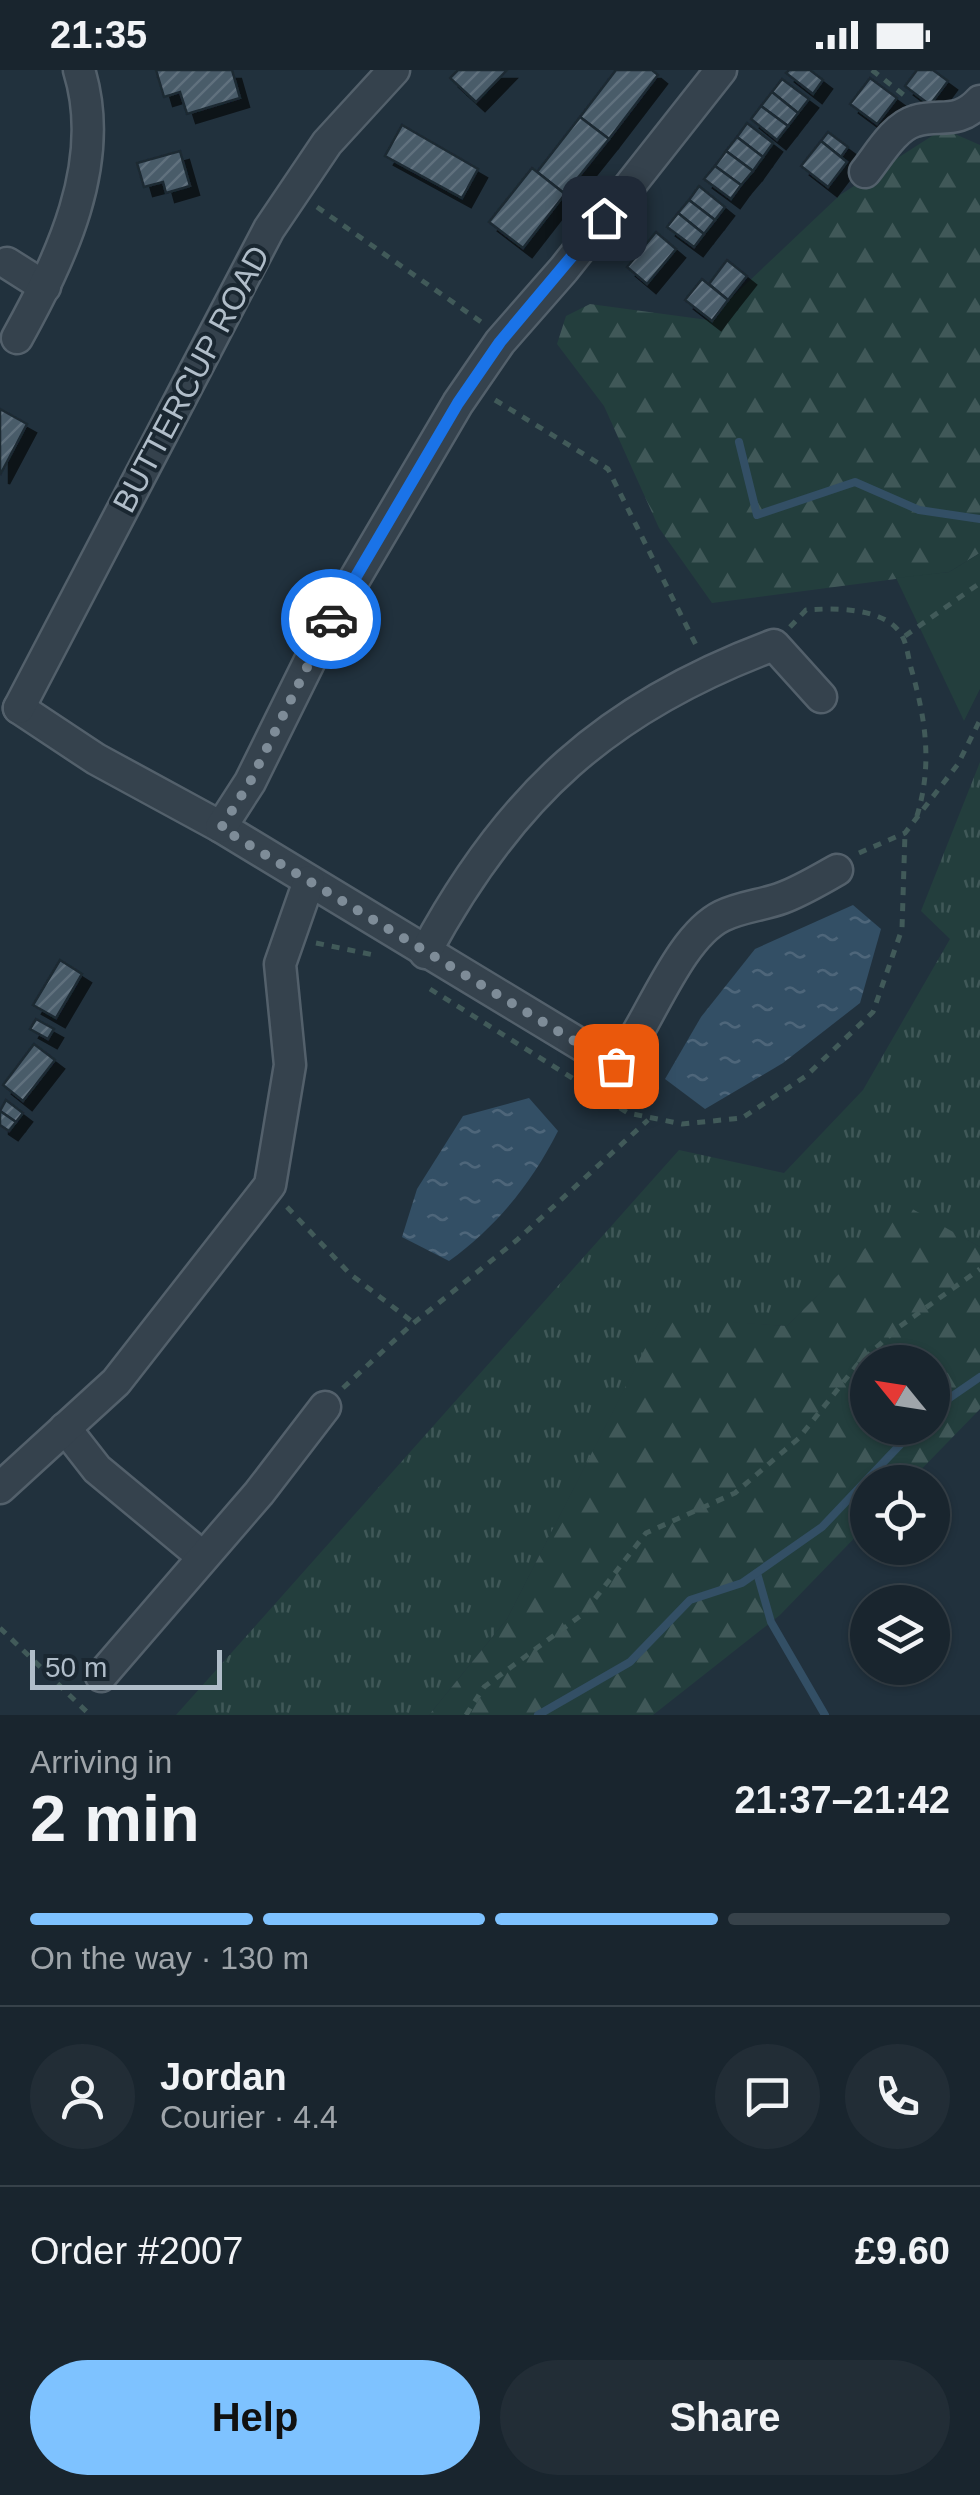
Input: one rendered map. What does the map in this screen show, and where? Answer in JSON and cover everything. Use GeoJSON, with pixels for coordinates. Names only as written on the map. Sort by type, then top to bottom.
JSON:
{"type":"FeatureCollection","features":[{"type":"Feature","properties":{"kind":"street"},"geometry":{"type":"LineString","coordinates":[[17,338],[46,287],[73,219],[83,171],[85,126],[78,70]]}},
{"type":"Feature","properties":{"kind":"street","name":"BUTTERCUP ROAD"},"geometry":{"type":"LineString","coordinates":[[10,710],[294,191],[327,143],[394,70]]}},
{"type":"Feature","properties":{"kind":"street"},"geometry":{"type":"LineString","coordinates":[[221,828],[250,782],[381,530],[471,385],[504,338],[721,70]]}},
{"type":"Feature","properties":{"kind":"street"},"geometry":{"type":"LineString","coordinates":[[865,172],[901,129],[915,121],[945,121],[980,101]]}},
{"type":"Feature","properties":{"kind":"street"},"geometry":{"type":"LineString","coordinates":[[7,263],[46,287]]}},
{"type":"Feature","properties":{"kind":"street"},"geometry":{"type":"LineString","coordinates":[[425,952],[461,885],[499,834],[561,767],[708,670],[774,645],[821,697]]}},
{"type":"Feature","properties":{"kind":"street"},"geometry":{"type":"LineString","coordinates":[[10,710],[221,828],[616,1066],[636,1041],[665,980],[708,926],[721,916],[785,897],[837,870]]}},
{"type":"Feature","properties":{"kind":"street"},"geometry":{"type":"LineString","coordinates":[[0,1488],[128,1367],[270,1185],[290,1065],[280,964],[308,881]]}},
{"type":"Feature","properties":{"kind":"street"},"geometry":{"type":"LineString","coordinates":[[100,1676],[203,1558],[325,1407]]}},
{"type":"Feature","properties":{"kind":"street"},"geometry":{"type":"LineString","coordinates":[[65,1428],[97,1469],[203,1558]]}},
{"type":"Feature","properties":{"kind":"path"},"geometry":{"type":"LineString","coordinates":[[294,191],[504,338]]}},
{"type":"Feature","properties":{"kind":"path"},"geometry":{"type":"LineString","coordinates":[[471,385],[608,470],[648,558],[708,670]]}},
{"type":"Feature","properties":{"kind":"path"},"geometry":{"type":"LineString","coordinates":[[904,636],[980,583]]}},
{"type":"Feature","properties":{"kind":"path"},"geometry":{"type":"LineString","coordinates":[[774,645],[806,610],[836,608],[886,620],[904,636],[928,737],[925,792],[916,819]]}},
{"type":"Feature","properties":{"kind":"path"},"geometry":{"type":"LineString","coordinates":[[883,845],[905,833],[916,819],[958,764],[980,720]]}},
{"type":"Feature","properties":{"kind":"path"},"geometry":{"type":"LineString","coordinates":[[423,984],[576,1082],[648,1120],[682,1124],[742,1118],[806,1076],[873,1012],[902,929],[905,833]]}},
{"type":"Feature","properties":{"kind":"path"},"geometry":{"type":"LineString","coordinates":[[319,943],[382,960]]}},
{"type":"Feature","properties":{"kind":"path"},"geometry":{"type":"LineString","coordinates":[[325,1407],[414,1322],[517,1240],[648,1120]]}},
{"type":"Feature","properties":{"kind":"path"},"geometry":{"type":"LineString","coordinates":[[270,1185],[350,1274],[414,1322]]}},
{"type":"Feature","properties":{"kind":"path"},"geometry":{"type":"LineString","coordinates":[[466,1715],[484,1687],[583,1614],[646,1532],[735,1492],[799,1438],[857,1366],[899,1326],[980,1268]]}},
{"type":"Feature","properties":{"kind":"path"},"geometry":{"type":"LineString","coordinates":[[0,1628],[90,1715]]}},
{"type":"Feature","properties":{"kind":"green space"},"geometry":{"type":"Polygon","coordinates":[[[935,134],[955,134],[980,145],[980,553],[949,572],[712,603],[659,528],[604,406],[557,344],[566,316],[590,304],[708,320],[840,195],[935,134]]]}},
{"type":"Feature","properties":{"kind":"green space"},"geometry":{"type":"Polygon","coordinates":[[[980,553],[980,689],[964,721],[896,578],[949,572],[980,553]]]}},
{"type":"Feature","properties":{"kind":"green space"},"geometry":{"type":"Polygon","coordinates":[[[980,762],[980,1247],[907,1207],[787,1326],[661,1318],[507,1619],[429,1715],[176,1715],[679,1150],[784,1173],[863,1090],[950,939],[921,911],[980,762]]]}},
{"type":"Feature","properties":{"kind":"green space"},"geometry":{"type":"Polygon","coordinates":[[[907,1206],[980,1247],[980,1409],[950,1440],[950,1345],[850,1345],[850,1445],[945,1445],[926,1465],[850,1465],[850,1543],[780,1615],[653,1715],[429,1715],[507,1619],[661,1317],[787,1326],[907,1206]]]}},
{"type":"Feature","properties":{"kind":"water"},"geometry":{"type":"Polygon","coordinates":[[[853,905],[881,929],[860,1003],[783,1063],[705,1109],[665,1079],[701,1017],[755,949],[853,905]]]}},
{"type":"Feature","properties":{"kind":"water"},"geometry":{"type":"Polygon","coordinates":[[[529,1098],[558,1131],[536,1169],[497,1218],[449,1261],[402,1237],[417,1189],[463,1116],[529,1098]]]}},
{"type":"Feature","properties":{"kind":"building"},"geometry":{"type":"Polygon","coordinates":[[[156,70],[232,70],[240,98],[187,114],[180,92],[164,97],[156,70]]]}},
{"type":"Feature","properties":{"kind":"building"},"geometry":{"type":"Polygon","coordinates":[[[458,70],[507,70],[476,102],[450,78],[458,70]]]}},
{"type":"Feature","properties":{"kind":"building"},"geometry":{"type":"Polygon","coordinates":[[[616,70],[652,70],[658,75],[609,139],[580,117],[616,70]]]}},
{"type":"Feature","properties":{"kind":"building"},"geometry":{"type":"Polygon","coordinates":[[[810,70],[823,80],[813,94],[786,73],[810,70]]]}},
{"type":"Feature","properties":{"kind":"building"},"geometry":{"type":"Polygon","coordinates":[[[917,70],[933,70],[948,81],[930,105],[905,86],[917,70]]]}},
{"type":"Feature","properties":{"kind":"building"},"geometry":{"type":"Polygon","coordinates":[[[870,78],[897,98],[877,124],[850,104],[870,78]]]}},
{"type":"Feature","properties":{"kind":"building"},"geometry":{"type":"Polygon","coordinates":[[[782,79],[809,99],[798,113],[772,92],[782,79]]]}},
{"type":"Feature","properties":{"kind":"building"},"geometry":{"type":"Polygon","coordinates":[[[772,92],[798,113],[788,126],[761,106],[772,92]]]}},
{"type":"Feature","properties":{"kind":"building"},"geometry":{"type":"Polygon","coordinates":[[[761,106],[788,126],[777,140],[751,119],[761,106]]]}},
{"type":"Feature","properties":{"kind":"building"},"geometry":{"type":"Polygon","coordinates":[[[580,117],[609,139],[565,194],[537,172],[580,117]]]}},
{"type":"Feature","properties":{"kind":"building"},"geometry":{"type":"Polygon","coordinates":[[[747,123],[773,143],[763,157],[737,137],[747,123]]]}},
{"type":"Feature","properties":{"kind":"building"},"geometry":{"type":"Polygon","coordinates":[[[402,125],[478,169],[462,198],[385,156],[402,125]]]}},
{"type":"Feature","properties":{"kind":"building"},"geometry":{"type":"Polygon","coordinates":[[[828,132],[848,147],[841,157],[821,141],[828,132]]]}},
{"type":"Feature","properties":{"kind":"building"},"geometry":{"type":"Polygon","coordinates":[[[737,137],[763,157],[753,171],[726,151],[737,137]]]}},
{"type":"Feature","properties":{"kind":"building"},"geometry":{"type":"Polygon","coordinates":[[[821,141],[847,162],[828,187],[801,166],[821,141]]]}},
{"type":"Feature","properties":{"kind":"building"},"geometry":{"type":"Polygon","coordinates":[[[180,151],[190,186],[166,193],[163,182],[144,187],[137,163],[180,151]]]}},
{"type":"Feature","properties":{"kind":"building"},"geometry":{"type":"Polygon","coordinates":[[[726,151],[753,171],[741,185],[715,166],[726,151]]]}},
{"type":"Feature","properties":{"kind":"building"},"geometry":{"type":"Polygon","coordinates":[[[715,166],[741,185],[731,199],[704,179],[715,166]]]}},
{"type":"Feature","properties":{"kind":"building"},"geometry":{"type":"Polygon","coordinates":[[[532,168],[565,194],[523,248],[489,222],[532,168]]]}},
{"type":"Feature","properties":{"kind":"building"},"geometry":{"type":"Polygon","coordinates":[[[699,186],[725,207],[715,220],[689,200],[699,186]]]}},
{"type":"Feature","properties":{"kind":"building"},"geometry":{"type":"Polygon","coordinates":[[[689,200],[715,220],[704,234],[678,213],[689,200]]]}},
{"type":"Feature","properties":{"kind":"building"},"geometry":{"type":"Polygon","coordinates":[[[678,213],[704,234],[694,247],[667,227],[678,213]]]}},
{"type":"Feature","properties":{"kind":"building"},"geometry":{"type":"Polygon","coordinates":[[[656,232],[676,249],[647,284],[627,267],[656,232]]]}},
{"type":"Feature","properties":{"kind":"building"},"geometry":{"type":"Polygon","coordinates":[[[727,260],[747,276],[728,300],[709,284],[727,260]]]}},
{"type":"Feature","properties":{"kind":"building"},"geometry":{"type":"Polygon","coordinates":[[[702,279],[728,300],[712,321],[685,300],[702,279]]]}},
{"type":"Feature","properties":{"kind":"building"},"geometry":{"type":"Polygon","coordinates":[[[0,409],[27,424],[0,475],[0,409]]]}},
{"type":"Feature","properties":{"kind":"building"},"geometry":{"type":"Polygon","coordinates":[[[60,960],[82,974],[56,1018],[33,1005],[60,960]]]}},
{"type":"Feature","properties":{"kind":"building"},"geometry":{"type":"Polygon","coordinates":[[[36,1019],[54,1029],[48,1039],[30,1029],[36,1019]]]}},
{"type":"Feature","properties":{"kind":"building"},"geometry":{"type":"Polygon","coordinates":[[[34,1044],[55,1060],[23,1101],[3,1085],[34,1044]]]}},
{"type":"Feature","properties":{"kind":"building"},"geometry":{"type":"Polygon","coordinates":[[[6,1100],[23,1113],[16,1122],[0,1111],[6,1100]]]}},
{"type":"Feature","properties":{"kind":"building"},"geometry":{"type":"Polygon","coordinates":[[[0,1111],[16,1122],[9,1131],[0,1125],[0,1111]]]}},
{"type":"Feature","properties":{"kind":"waterway"},"geometry":{"type":"LineString","coordinates":[[739,442],[757,515],[855,482],[919,510],[980,519]]}},
{"type":"Feature","properties":{"kind":"waterway"},"geometry":{"type":"LineString","coordinates":[[950,1398],[980,1377]]}},
{"type":"Feature","properties":{"kind":"waterway"},"geometry":{"type":"LineString","coordinates":[[538,1715],[630,1662],[690,1600],[742,1583],[822,1527],[900,1445]]}},
{"type":"Feature","properties":{"kind":"waterway"},"geometry":{"type":"LineString","coordinates":[[757,1573],[771,1622],[825,1715]]}},
{"type":"Feature","properties":{"kind":"way so far"},"geometry":{"type":"LineString","coordinates":[[331,619],[250,782],[221,828],[616,1066]]}},
{"type":"Feature","properties":{"kind":"route"},"geometry":{"type":"LineString","coordinates":[[331,619],[411,477],[458,403],[500,342],[604,218]]}}]}
